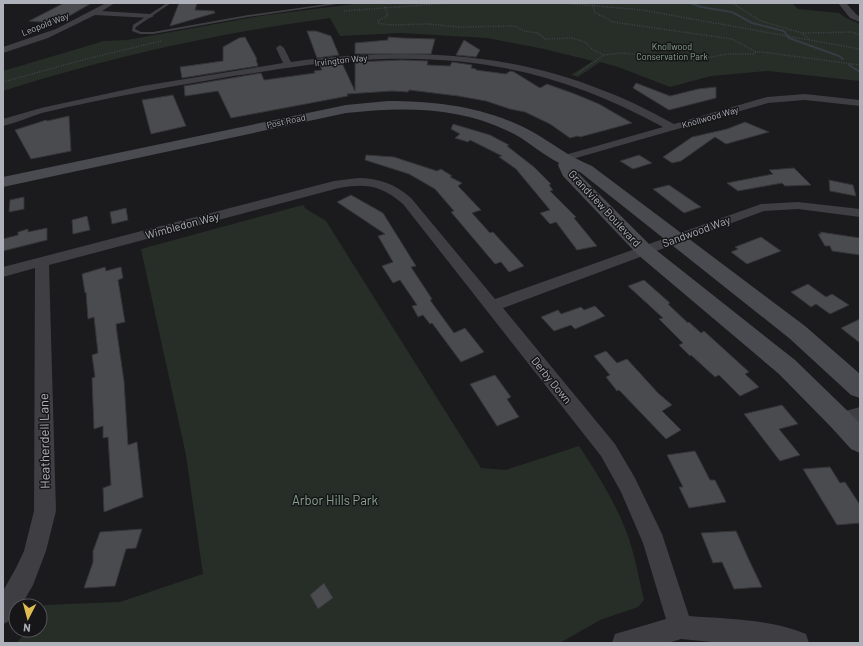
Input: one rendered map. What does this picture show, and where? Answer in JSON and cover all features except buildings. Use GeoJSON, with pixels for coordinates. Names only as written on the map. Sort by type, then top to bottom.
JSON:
{"type":"FeatureCollection","features":[{"type":"Feature","properties":{"kind":"street","name":"Leopold Way"},"geometry":{"type":"LineString","coordinates":[[3,50],[57,32],[110,3]]}},
{"type":"Feature","properties":{"kind":"street"},"geometry":{"type":"LineString","coordinates":[[842,3],[853,16],[860,20]]}},
{"type":"Feature","properties":{"kind":"street"},"geometry":{"type":"LineString","coordinates":[[94,13],[150,16]]}},
{"type":"Feature","properties":{"kind":"street"},"geometry":{"type":"LineString","coordinates":[[280,48],[289,66]]}},
{"type":"Feature","properties":{"kind":"street","name":"Irvington Way"},"geometry":{"type":"LineString","coordinates":[[3,122],[24,115],[143,88],[360,57],[409,56],[476,60],[507,65],[567,79],[636,107],[672,127]]}},
{"type":"Feature","properties":{"kind":"street","name":"Knollwood Way"},"geometry":{"type":"LineString","coordinates":[[562,159],[778,98],[821,98],[860,103]]}},
{"type":"Feature","properties":{"kind":"street","name":"Post Road"},"geometry":{"type":"LineString","coordinates":[[3,182],[316,115],[346,109],[381,106],[427,106],[485,117],[510,126],[535,139],[562,159]]}},
{"type":"Feature","properties":{"kind":"street","name":"Grandview Boulevard"},"geometry":{"type":"LineString","coordinates":[[562,159],[586,169],[797,332],[860,388]]}},
{"type":"Feature","properties":{"kind":"street","name":"Grandview Boulevard"},"geometry":{"type":"LineString","coordinates":[[562,159],[569,173],[644,250],[787,367],[851,417],[860,441]]}},
{"type":"Feature","properties":{"kind":"street","name":"Wimbledon Way"},"geometry":{"type":"LineString","coordinates":[[3,272],[338,184],[361,181]]}},
{"type":"Feature","properties":{"kind":"street","name":"Derby Down"},"geometry":{"type":"LineString","coordinates":[[361,181],[381,183],[400,193],[493,306],[608,450],[628,485],[654,542],[681,626]]}},
{"type":"Feature","properties":{"kind":"street","name":"Sandwood Way"},"geometry":{"type":"LineString","coordinates":[[493,306],[761,208],[771,206],[800,205],[860,213]]}},
{"type":"Feature","properties":{"kind":"street","name":"Heatherdell Lane"},"geometry":{"type":"LineString","coordinates":[[3,612],[11,601],[31,564],[42,529],[45,511],[42,261]]}},
{"type":"Feature","properties":{"kind":"street"},"geometry":{"type":"LineString","coordinates":[[624,643],[681,626],[758,634],[797,643]]}},
{"type":"Feature","properties":{"kind":"lane"},"geometry":{"type":"LineString","coordinates":[[169,3],[134,26],[133,30],[140,33],[153,33],[342,3]]}},
{"type":"Feature","properties":{"kind":"path"},"geometry":{"type":"LineString","coordinates":[[342,11],[452,3]]}},
{"type":"Feature","properties":{"kind":"path"},"geometry":{"type":"LineString","coordinates":[[562,3],[642,10],[860,49]]}},
{"type":"Feature","properties":{"kind":"path"},"geometry":{"type":"LineString","coordinates":[[732,3],[760,21],[802,33],[852,32],[860,35]]}},
{"type":"Feature","properties":{"kind":"path"},"geometry":{"type":"LineString","coordinates":[[594,5],[594,12],[605,19],[647,28],[705,34],[732,39],[756,52],[860,65]]}},
{"type":"Feature","properties":{"kind":"path"},"geometry":{"type":"LineString","coordinates":[[385,7],[388,15],[378,21],[378,23],[390,25],[428,24],[460,27],[504,24],[515,26],[524,31],[538,33],[545,39],[572,38],[585,42],[592,49],[604,55]]}},
{"type":"Feature","properties":{"kind":"path"},"geometry":{"type":"LineString","coordinates":[[802,33],[810,40]]}},
{"type":"Feature","properties":{"kind":"path"},"geometry":{"type":"LineString","coordinates":[[3,82],[86,59],[166,40]]}},
{"type":"Feature","properties":{"kind":"path"},"geometry":{"type":"LineString","coordinates":[[573,76],[591,66],[604,55],[622,52],[653,56],[675,56],[690,61],[696,61],[727,54],[754,54],[756,52]]}},
{"type":"Feature","properties":{"kind":"green space","name":"Knollwood Conservation Park"},"geometry":{"type":"Polygon","coordinates":[[[362,3],[792,3],[798,9],[839,13],[860,24],[860,81],[768,71],[711,76],[670,87],[618,67],[600,62],[578,77],[571,75],[593,61],[544,49],[487,38],[401,33],[340,36],[330,18],[247,31],[165,47],[83,67],[3,91],[3,71],[104,41],[127,40],[260,16],[362,3]]]}},
{"type":"Feature","properties":{"kind":"green space","name":"Arbor Hills Park"},"geometry":{"type":"Polygon","coordinates":[[[303,205],[306,209],[326,221],[481,468],[506,470],[579,446],[607,492],[626,530],[635,560],[644,600],[638,607],[600,620],[560,643],[17,643],[21,638],[48,638],[48,605],[120,602],[203,574],[186,455],[141,249],[303,205]]]}},
{"type":"Feature","properties":{"kind":"waterway"},"geometry":{"type":"LineString","coordinates":[[690,3],[701,7],[732,12],[752,23],[784,31],[789,38],[839,56],[843,59]]}},
{"type":"Feature","properties":{"kind":"waterway"},"geometry":{"type":"LineString","coordinates":[[849,65],[860,72]]}}]}
